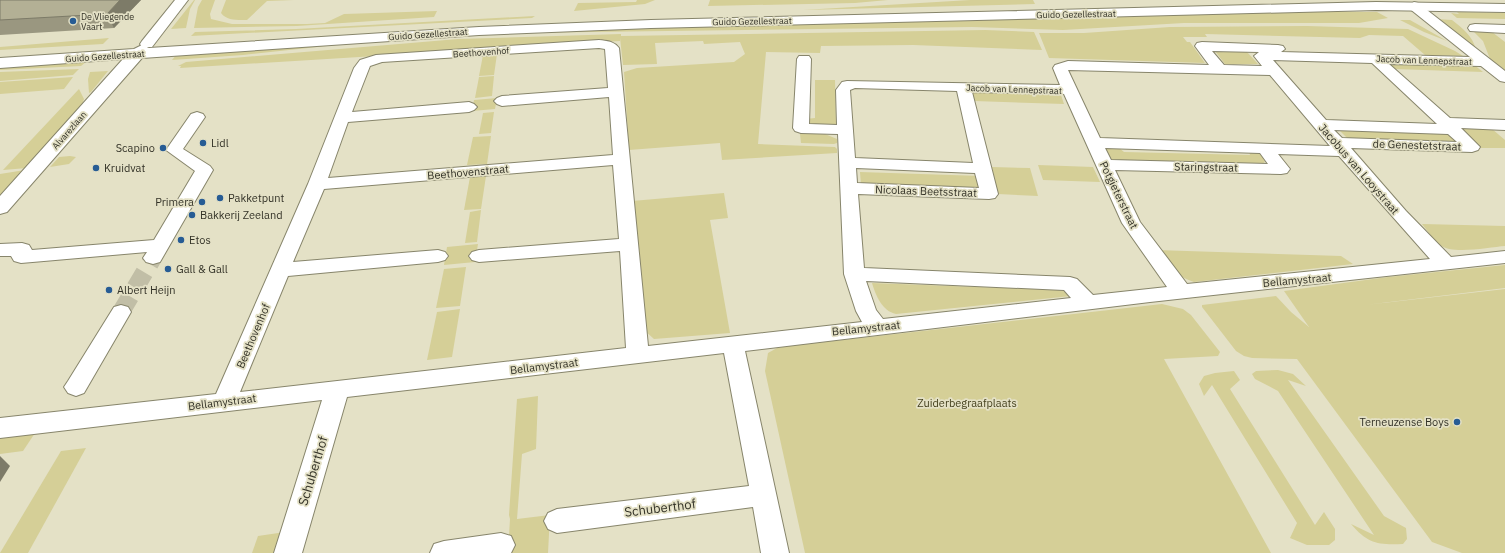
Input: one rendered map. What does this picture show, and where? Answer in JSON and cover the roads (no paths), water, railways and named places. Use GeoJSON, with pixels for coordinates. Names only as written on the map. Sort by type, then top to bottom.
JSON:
{"type":"FeatureCollection","features":[{"type":"Feature","properties":{"kind":"main road","name":"Guido Gezellestraat"},"geometry":{"type":"LineString","coordinates":[[0,63],[356,29],[615,17],[1345,0]]}},
{"type":"Feature","properties":{"kind":"main road","name":"Guido Gezellestraat"},"geometry":{"type":"LineString","coordinates":[[1401,2],[1505,8]]}},
{"type":"Feature","properties":{"kind":"main road","name":"Guido Gezellestraat"},"geometry":{"type":"LineString","coordinates":[[0,53],[143,49],[479,31],[651,24],[1401,2],[1505,2]]}},
{"type":"Feature","properties":{"kind":"main road","name":"Alvarezlaan"},"geometry":{"type":"LineString","coordinates":[[0,208],[126,65],[143,49]]}},
{"type":"Feature","properties":{"kind":"street"},"geometry":{"type":"LineString","coordinates":[[143,49],[182,0]]}},
{"type":"Feature","properties":{"kind":"street"},"geometry":{"type":"LineString","coordinates":[[1401,2],[1449,41],[1472,53]]}},
{"type":"Feature","properties":{"kind":"street"},"geometry":{"type":"LineString","coordinates":[[1401,2],[1505,78]]}},
{"type":"Feature","properties":{"kind":"street"},"geometry":{"type":"LineString","coordinates":[[1475,28],[1505,29]]}},
{"type":"Feature","properties":{"kind":"street","name":"Beethovenhof"},"geometry":{"type":"LineString","coordinates":[[224,402],[317,184],[362,66],[370,61],[381,58],[604,44],[612,48],[620,159],[638,355]]}},
{"type":"Feature","properties":{"kind":"street","name":"Jacob van Lennepstraat"},"geometry":{"type":"LineString","coordinates":[[1219,69],[1202,46],[1354,51],[1371,59]]}},
{"type":"Feature","properties":{"kind":"street","name":"Jacob van Lennepstraat"},"geometry":{"type":"LineString","coordinates":[[1274,71],[1262,56],[1483,62]]}},
{"type":"Feature","properties":{"kind":"street"},"geometry":{"type":"LineString","coordinates":[[804,59],[800,128],[845,130],[850,188],[854,274],[866,311],[877,327]]}},
{"type":"Feature","properties":{"kind":"street","name":"de Genestetstraat"},"geometry":{"type":"LineString","coordinates":[[1340,147],[1472,147],[1450,126],[1371,59]]}},
{"type":"Feature","properties":{"kind":"street","name":"Jacob van Lennepstraat"},"geometry":{"type":"LineString","coordinates":[[845,130],[843,90],[847,86],[855,84],[1070,90],[1060,68],[1068,65],[1274,71]]}},
{"type":"Feature","properties":{"kind":"street","name":"Jacobus van Looystraat"},"geometry":{"type":"LineString","coordinates":[[1274,71],[1434,253],[1447,264]]}},
{"type":"Feature","properties":{"kind":"street","name":"Nicolaas Beetsstraat"},"geometry":{"type":"LineString","coordinates":[[850,188],[989,194],[963,87]]}},
{"type":"Feature","properties":{"kind":"street","name":"Potgieterstraat"},"geometry":{"type":"LineString","coordinates":[[1070,90],[1131,223],[1181,291]]}},
{"type":"Feature","properties":{"kind":"street"},"geometry":{"type":"LineString","coordinates":[[502,101],[616,92]]}},
{"type":"Feature","properties":{"kind":"street"},"geometry":{"type":"LineString","coordinates":[[342,118],[469,107]]}},
{"type":"Feature","properties":{"kind":"street"},"geometry":{"type":"LineString","coordinates":[[0,250],[22,249],[21,257],[157,251],[204,170],[174,150],[197,117]]}},
{"type":"Feature","properties":{"kind":"street","name":"de Genestetstraat"},"geometry":{"type":"LineString","coordinates":[[1320,125],[1498,125]]}},
{"type":"Feature","properties":{"kind":"street","name":"Staringstraat"},"geometry":{"type":"LineString","coordinates":[[1094,143],[1264,148],[1340,147]]}},
{"type":"Feature","properties":{"kind":"street","name":"Staringstraat"},"geometry":{"type":"LineString","coordinates":[[1105,165],[1281,169],[1264,148]]}},
{"type":"Feature","properties":{"kind":"street","name":"Beethovenstraat"},"geometry":{"type":"LineString","coordinates":[[317,184],[620,159]]}},
{"type":"Feature","properties":{"kind":"street"},"geometry":{"type":"LineString","coordinates":[[848,163],[983,168]]}},
{"type":"Feature","properties":{"kind":"street"},"geometry":{"type":"LineString","coordinates":[[480,256],[628,244]]}},
{"type":"Feature","properties":{"kind":"street"},"geometry":{"type":"LineString","coordinates":[[281,270],[438,256]]}},
{"type":"Feature","properties":{"kind":"street","name":"Bellamystraat"},"geometry":{"type":"LineString","coordinates":[[0,428],[1088,303],[1181,291],[1505,257]]}},
{"type":"Feature","properties":{"kind":"street"},"geometry":{"type":"LineString","coordinates":[[854,274],[1070,284],[1088,303]]}},
{"type":"Feature","properties":{"kind":"street"},"geometry":{"type":"LineString","coordinates":[[76,387],[121,312]]}},
{"type":"Feature","properties":{"kind":"street"},"geometry":{"type":"LineString","coordinates":[[733,344],[775,553]]}},
{"type":"Feature","properties":{"kind":"street","name":"Schuberthof"},"geometry":{"type":"LineString","coordinates":[[288,553],[337,390]]}},
{"type":"Feature","properties":{"kind":"street","name":"Schuberthof"},"geometry":{"type":"LineString","coordinates":[[557,521],[763,495]]}},
{"type":"Feature","properties":{"kind":"street"},"geometry":{"type":"LineString","coordinates":[[444,553],[501,545]]}},
{"type":"Feature","properties":{"kind":"tunnel"},"geometry":{"type":"LineString","coordinates":[[121,312],[153,258]]}},
{"type":"Feature","properties":{"kind":"place","name":"De Vliegende Vaart"},"geometry":{"type":"Point","coordinates":[73,21]}},
{"type":"Feature","properties":{"kind":"place","name":"Lidl"},"geometry":{"type":"Point","coordinates":[203,143]}},
{"type":"Feature","properties":{"kind":"place","name":"Scapino"},"geometry":{"type":"Point","coordinates":[163,148]}},
{"type":"Feature","properties":{"kind":"place","name":"Kruidvat"},"geometry":{"type":"Point","coordinates":[96,168]}},
{"type":"Feature","properties":{"kind":"place","name":"Pakketpunt"},"geometry":{"type":"Point","coordinates":[220,198]}},
{"type":"Feature","properties":{"kind":"place","name":"Primera"},"geometry":{"type":"Point","coordinates":[202,202]}},
{"type":"Feature","properties":{"kind":"place","name":"Bakkerij Zeeland"},"geometry":{"type":"Point","coordinates":[192,215]}},
{"type":"Feature","properties":{"kind":"place","name":"Etos"},"geometry":{"type":"Point","coordinates":[181,240]}},
{"type":"Feature","properties":{"kind":"place","name":"Gall & Gall"},"geometry":{"type":"Point","coordinates":[168,269]}},
{"type":"Feature","properties":{"kind":"place","name":"Albert Heijn"},"geometry":{"type":"Point","coordinates":[109,290]}},
{"type":"Feature","properties":{"kind":"place","name":"Terneuzense Boys"},"geometry":{"type":"Point","coordinates":[1457,422]}},
{"type":"Feature","properties":{"kind":"park label","name":"Zuiderbegraafplaats"},"geometry":{"type":"Point","coordinates":[967,403]}}]}
